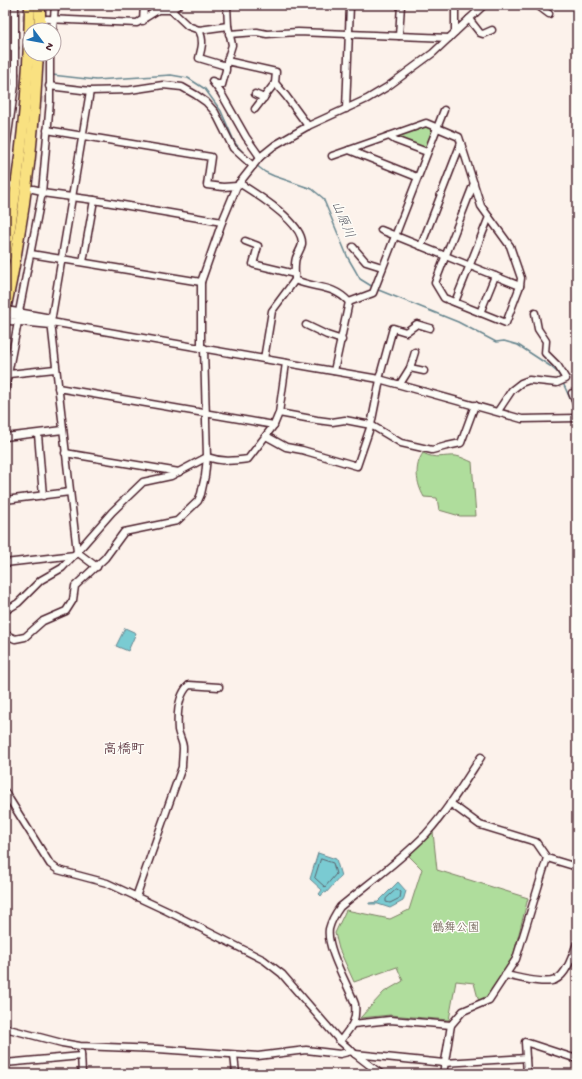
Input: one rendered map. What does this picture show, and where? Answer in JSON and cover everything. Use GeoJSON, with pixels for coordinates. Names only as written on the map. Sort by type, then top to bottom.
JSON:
{"type":"FeatureCollection","features":[{"type":"Feature","properties":{"kind":"highway"},"geometry":{"type":"LineString","coordinates":[[5,257],[18,171],[25,106],[30,5]]}},
{"type":"Feature","properties":{"kind":"highway"},"geometry":{"type":"LineString","coordinates":[[40,5],[40,22]]}},
{"type":"Feature","properties":{"kind":"highway"},"geometry":{"type":"LineString","coordinates":[[10,315],[35,108],[38,62]]}},
{"type":"Feature","properties":{"kind":"street"},"geometry":{"type":"LineString","coordinates":[[5,155],[6,132],[16,96],[15,5]]}},
{"type":"Feature","properties":{"kind":"street"},"geometry":{"type":"LineString","coordinates":[[55,5],[55,20]]}},
{"type":"Feature","properties":{"kind":"street"},"geometry":{"type":"LineString","coordinates":[[143,21],[144,5]]}},
{"type":"Feature","properties":{"kind":"street"},"geometry":{"type":"LineString","coordinates":[[47,19],[137,23],[143,21],[158,10],[179,5]]}},
{"type":"Feature","properties":{"kind":"street"},"geometry":{"type":"LineString","coordinates":[[227,5],[229,34],[232,44],[222,85],[212,80],[246,137],[260,157]]}},
{"type":"Feature","properties":{"kind":"street"},"geometry":{"type":"LineString","coordinates":[[346,109],[350,5]]}},
{"type":"Feature","properties":{"kind":"street"},"geometry":{"type":"LineString","coordinates":[[399,36],[401,5]]}},
{"type":"Feature","properties":{"kind":"street"},"geometry":{"type":"LineString","coordinates":[[455,5],[455,32]]}},
{"type":"Feature","properties":{"kind":"street"},"geometry":{"type":"LineString","coordinates":[[5,634],[16,639],[25,637],[43,621],[66,611],[73,600],[75,586],[97,567],[124,532],[177,522],[198,501],[205,476],[207,457],[201,282],[222,222],[238,185],[252,166],[260,157],[275,145],[308,126],[367,99],[392,83],[415,67],[484,5]]}},
{"type":"Feature","properties":{"kind":"street"},"geometry":{"type":"LineString","coordinates":[[536,5],[549,14]]}},
{"type":"Feature","properties":{"kind":"street"},"geometry":{"type":"LineString","coordinates":[[168,8],[188,26],[199,30],[228,26]]}},
{"type":"Feature","properties":{"kind":"street"},"geometry":{"type":"LineString","coordinates":[[15,17],[22,17]]}},
{"type":"Feature","properties":{"kind":"street"},"geometry":{"type":"LineString","coordinates":[[469,19],[480,33],[483,34],[492,30]]}},
{"type":"Feature","properties":{"kind":"street"},"geometry":{"type":"LineString","coordinates":[[199,30],[202,37],[199,58],[276,72],[275,83],[256,109]]}},
{"type":"Feature","properties":{"kind":"street"},"geometry":{"type":"LineString","coordinates":[[229,34],[298,32],[449,38]]}},
{"type":"Feature","properties":{"kind":"street"},"geometry":{"type":"LineString","coordinates":[[5,46],[15,48]]}},
{"type":"Feature","properties":{"kind":"street"},"geometry":{"type":"LineString","coordinates":[[19,312],[42,192],[47,130],[47,100],[50,62]]}},
{"type":"Feature","properties":{"kind":"street"},"geometry":{"type":"LineString","coordinates":[[5,77],[15,75]]}},
{"type":"Feature","properties":{"kind":"street"},"geometry":{"type":"LineString","coordinates":[[275,83],[308,126]]}},
{"type":"Feature","properties":{"kind":"street"},"geometry":{"type":"LineString","coordinates":[[49,86],[90,91],[130,90],[163,85],[182,88],[206,102],[215,112],[233,148],[252,166]]}},
{"type":"Feature","properties":{"kind":"street"},"geometry":{"type":"LineString","coordinates":[[5,88],[15,86]]}},
{"type":"Feature","properties":{"kind":"street"},"geometry":{"type":"LineString","coordinates":[[76,554],[51,322],[90,91]]}},
{"type":"Feature","properties":{"kind":"street"},"geometry":{"type":"LineString","coordinates":[[255,94],[264,98]]}},
{"type":"Feature","properties":{"kind":"street"},"geometry":{"type":"LineString","coordinates":[[349,302],[373,293],[444,110]]}},
{"type":"Feature","properties":{"kind":"street"},"geometry":{"type":"LineString","coordinates":[[332,156],[426,123],[459,137],[474,183],[481,206],[510,246],[521,278],[520,286],[506,324],[444,298],[435,284],[474,183]]}},
{"type":"Feature","properties":{"kind":"street"},"geometry":{"type":"LineString","coordinates":[[47,130],[211,157],[207,185],[223,187],[238,185],[274,206],[296,228],[302,237],[302,245],[296,259],[295,277],[272,311],[264,359]]}},
{"type":"Feature","properties":{"kind":"street"},"geometry":{"type":"LineString","coordinates":[[389,136],[395,140],[427,152]]}},
{"type":"Feature","properties":{"kind":"street"},"geometry":{"type":"LineString","coordinates":[[421,246],[461,143]]}},
{"type":"Feature","properties":{"kind":"street"},"geometry":{"type":"LineString","coordinates":[[349,150],[417,177]]}},
{"type":"Feature","properties":{"kind":"street"},"geometry":{"type":"LineString","coordinates":[[33,189],[42,192],[222,222]]}},
{"type":"Feature","properties":{"kind":"street"},"geometry":{"type":"LineString","coordinates":[[84,262],[94,200]]}},
{"type":"Feature","properties":{"kind":"street"},"geometry":{"type":"LineString","coordinates":[[455,302],[489,217]]}},
{"type":"Feature","properties":{"kind":"street"},"geometry":{"type":"LineString","coordinates":[[381,230],[520,286]]}},
{"type":"Feature","properties":{"kind":"street"},"geometry":{"type":"LineString","coordinates":[[245,241],[258,246],[253,264],[295,277],[304,284],[335,290],[342,294],[349,302]]}},
{"type":"Feature","properties":{"kind":"street"},"geometry":{"type":"LineString","coordinates":[[353,247],[366,262],[382,267]]}},
{"type":"Feature","properties":{"kind":"street"},"geometry":{"type":"LineString","coordinates":[[31,254],[201,282]]}},
{"type":"Feature","properties":{"kind":"street"},"geometry":{"type":"LineString","coordinates":[[480,313],[495,276]]}},
{"type":"Feature","properties":{"kind":"street"},"geometry":{"type":"LineString","coordinates":[[334,371],[342,340],[349,302]]}},
{"type":"Feature","properties":{"kind":"street"},"geometry":{"type":"LineString","coordinates":[[10,315],[19,312],[51,322]]}},
{"type":"Feature","properties":{"kind":"street"},"geometry":{"type":"LineString","coordinates":[[498,411],[512,390],[521,383],[529,380],[558,383],[566,379],[558,366],[545,352],[546,341],[538,329],[535,313]]}},
{"type":"Feature","properties":{"kind":"street"},"geometry":{"type":"LineString","coordinates":[[10,315],[379,379],[498,411],[522,419],[576,418]]}},
{"type":"Feature","properties":{"kind":"street"},"geometry":{"type":"LineString","coordinates":[[10,315],[18,322],[51,322]]}},
{"type":"Feature","properties":{"kind":"street"},"geometry":{"type":"LineString","coordinates":[[5,390],[18,322]]}},
{"type":"Feature","properties":{"kind":"street"},"geometry":{"type":"LineString","coordinates":[[266,436],[286,447],[302,450],[357,466],[371,425],[379,379],[393,328],[406,332],[417,324],[430,328]]}},
{"type":"Feature","properties":{"kind":"street"},"geometry":{"type":"LineString","coordinates":[[306,325],[342,340]]}},
{"type":"Feature","properties":{"kind":"street"},"geometry":{"type":"LineString","coordinates":[[400,384],[410,368],[415,352]]}},
{"type":"Feature","properties":{"kind":"street"},"geometry":{"type":"LineString","coordinates":[[5,610],[18,603],[41,580],[62,568],[112,512],[143,482],[171,476],[207,457],[216,460],[229,461],[248,459],[274,426],[279,413],[286,363]]}},
{"type":"Feature","properties":{"kind":"street"},"geometry":{"type":"LineString","coordinates":[[410,368],[424,371]]}},
{"type":"Feature","properties":{"kind":"street"},"geometry":{"type":"LineString","coordinates":[[8,374],[55,369]]}},
{"type":"Feature","properties":{"kind":"street"},"geometry":{"type":"LineString","coordinates":[[58,388],[274,426]]}},
{"type":"Feature","properties":{"kind":"street"},"geometry":{"type":"LineString","coordinates":[[572,393],[577,406]]}},
{"type":"Feature","properties":{"kind":"street"},"geometry":{"type":"LineString","coordinates":[[279,413],[332,422],[345,420],[371,425],[401,443],[432,450],[461,443],[475,405]]}},
{"type":"Feature","properties":{"kind":"street"},"geometry":{"type":"LineString","coordinates":[[5,437],[63,430]]}},
{"type":"Feature","properties":{"kind":"street"},"geometry":{"type":"LineString","coordinates":[[38,434],[43,496]]}},
{"type":"Feature","properties":{"kind":"street"},"geometry":{"type":"LineString","coordinates":[[65,453],[179,472]]}},
{"type":"Feature","properties":{"kind":"street"},"geometry":{"type":"LineString","coordinates":[[5,500],[70,492]]}},
{"type":"Feature","properties":{"kind":"street"},"geometry":{"type":"LineString","coordinates":[[5,563],[76,554],[97,567]]}},
{"type":"Feature","properties":{"kind":"street"},"geometry":{"type":"LineString","coordinates":[[136,897],[182,767],[183,746],[178,730],[178,720],[179,706],[185,689],[189,685],[219,686]]}},
{"type":"Feature","properties":{"kind":"street"},"geometry":{"type":"LineString","coordinates":[[340,1041],[353,1024],[356,1004],[331,948],[329,929],[333,918],[340,907],[402,856],[427,833],[450,803],[481,757]]}},
{"type":"Feature","properties":{"kind":"street"},"geometry":{"type":"LineString","coordinates":[[5,792],[54,868],[107,883],[264,960],[282,974],[340,1041],[376,1073]]}},
{"type":"Feature","properties":{"kind":"street"},"geometry":{"type":"LineString","coordinates":[[450,803],[480,825],[536,842],[547,858],[577,867]]}},
{"type":"Feature","properties":{"kind":"street"},"geometry":{"type":"LineString","coordinates":[[443,1074],[451,1025],[463,1011],[489,1000],[516,959],[547,858]]}},
{"type":"Feature","properties":{"kind":"street"},"geometry":{"type":"LineString","coordinates":[[505,975],[537,981],[547,982],[555,980],[570,963],[577,943]]}},
{"type":"Feature","properties":{"kind":"street"},"geometry":{"type":"LineString","coordinates":[[353,1024],[390,1020],[451,1025]]}},
{"type":"Feature","properties":{"kind":"street"},"geometry":{"type":"LineString","coordinates":[[5,1028],[62,1043],[80,1046],[158,1048],[234,1055],[269,1056],[306,1050],[340,1054],[354,1053],[444,1063],[526,1058]]}},
{"type":"Feature","properties":{"kind":"street"},"geometry":{"type":"LineString","coordinates":[[527,1074],[525,1042],[577,1059]]}},
{"type":"Feature","properties":{"kind":"street"},"geometry":{"type":"LineString","coordinates":[[80,1046],[82,1074]]}},
{"type":"Feature","properties":{"kind":"street"},"geometry":{"type":"LineString","coordinates":[[234,1055],[236,1074]]}},
{"type":"Feature","properties":{"kind":"street"},"geometry":{"type":"LineString","coordinates":[[5,1063],[81,1056]]}},
{"type":"Feature","properties":{"kind":"green space"},"geometry":{"type":"Polygon","coordinates":[[[426,126],[430,127],[432,131],[426,147],[423,148],[398,138],[398,136],[426,126]]]}},
{"type":"Feature","properties":{"kind":"green space"},"geometry":{"type":"Polygon","coordinates":[[[423,453],[436,457],[456,456],[472,462],[476,516],[460,516],[439,510],[437,498],[424,497],[419,486],[417,475],[418,463],[423,453]]]}},
{"type":"Feature","properties":{"kind":"green space","name":"鶴舞公園"},"geometry":{"type":"Polygon","coordinates":[[[433,832],[437,870],[528,898],[513,957],[486,998],[479,1002],[474,983],[456,981],[449,1020],[390,1015],[360,1018],[384,992],[403,981],[397,967],[354,982],[339,949],[335,933],[346,910],[390,919],[409,910],[422,869],[409,856],[433,832]]]}},
{"type":"Feature","properties":{"kind":"water"},"geometry":{"type":"Polygon","coordinates":[[[125,628],[136,633],[128,651],[116,646],[125,628]]]}},
{"type":"Feature","properties":{"kind":"water"},"geometry":{"type":"Polygon","coordinates":[[[318,853],[336,859],[341,876],[326,893],[324,892],[321,896],[319,894],[322,890],[310,879],[318,853]]]}},
{"type":"Feature","properties":{"kind":"water"},"geometry":{"type":"Polygon","coordinates":[[[398,882],[406,891],[403,901],[390,908],[378,904],[369,904],[378,902],[398,882]]]}},
{"type":"Feature","properties":{"kind":"waterway","name":"山原川"},"geometry":{"type":"LineString","coordinates":[[52,75],[96,80],[171,75],[188,78],[205,89],[221,111],[235,143],[247,157]]}},
{"type":"Feature","properties":{"kind":"waterway","name":"山原川"},"geometry":{"type":"LineString","coordinates":[[5,82],[13,81]]}},
{"type":"Feature","properties":{"kind":"waterway","name":"山原川"},"geometry":{"type":"LineString","coordinates":[[256,165],[265,172],[274,176],[312,189],[323,198],[348,258],[360,279],[373,287]]}},
{"type":"Feature","properties":{"kind":"waterway","name":"山原川"},"geometry":{"type":"LineString","coordinates":[[376,289],[458,322],[496,342],[504,341],[518,345],[550,366],[557,372],[562,380]]}},
{"type":"Feature","properties":{"kind":"waterway","name":"山原川"},"geometry":{"type":"LineString","coordinates":[[563,383],[577,414]]}},
{"type":"Feature","properties":{"kind":"tunnel"},"geometry":{"type":"LineString","coordinates":[[22,17],[43,18]]}},
{"type":"Feature","properties":{"kind":"tunnel"},"geometry":{"type":"LineString","coordinates":[[19,97],[43,100]]}},
{"type":"Feature","properties":{"kind":"district","name":"高橋町"},"geometry":{"type":"Point","coordinates":[124,750]}}]}
